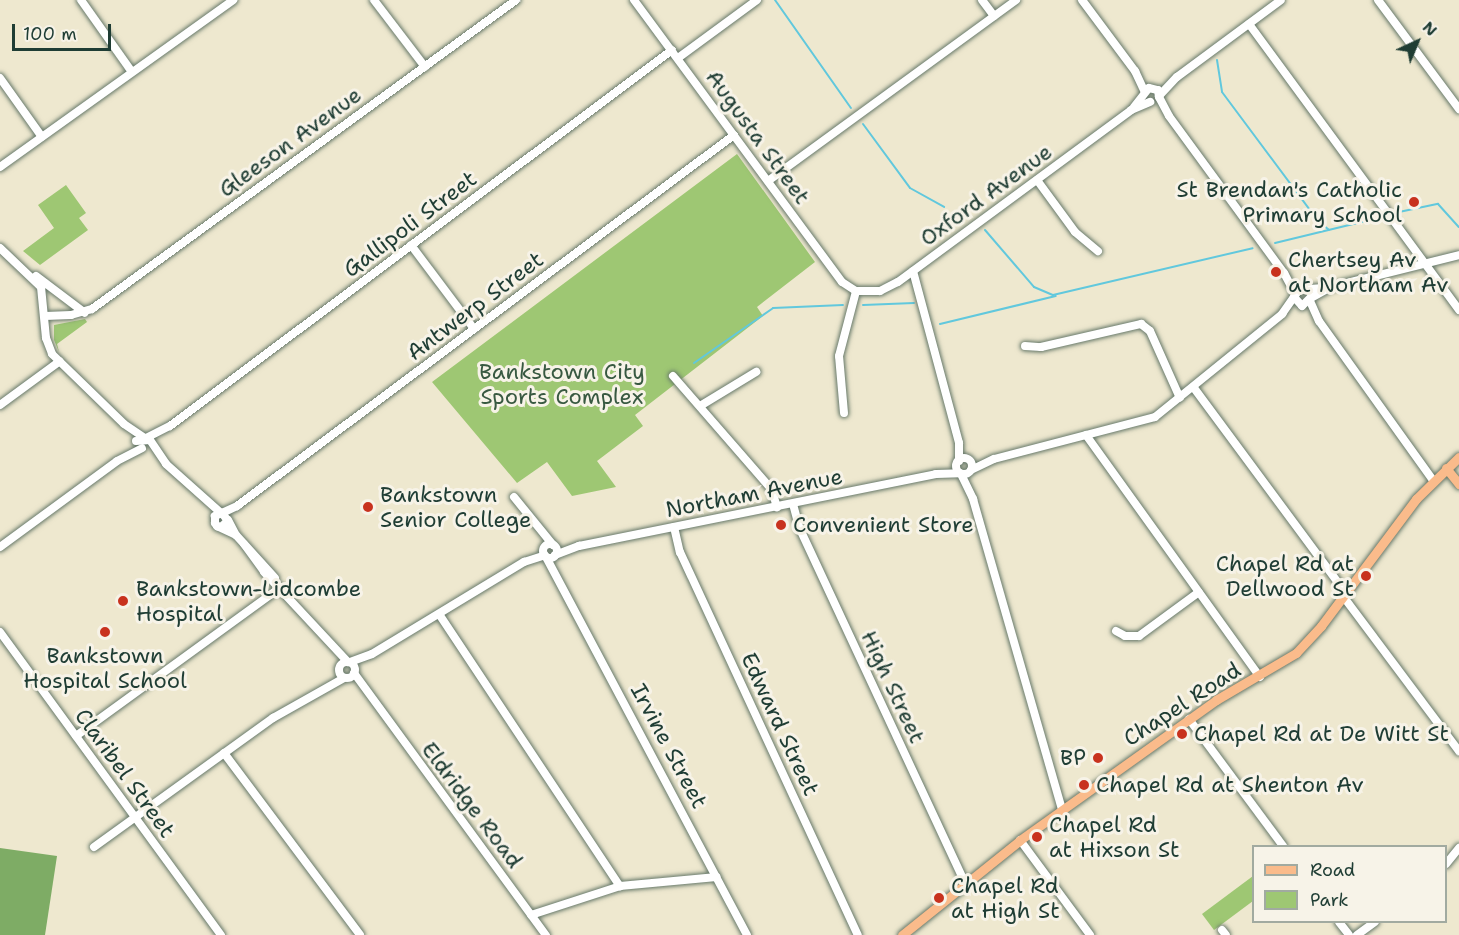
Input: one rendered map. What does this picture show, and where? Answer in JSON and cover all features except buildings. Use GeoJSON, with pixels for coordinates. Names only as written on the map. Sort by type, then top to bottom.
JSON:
{"type":"FeatureCollection","features":[{"type":"Feature","properties":{"kind":"main road","name":"Chapel Road"},"geometry":{"type":"LineString","coordinates":[[902,935],[1020,840],[1189,719],[1260,677],[1303,647],[1433,480],[1459,457]]}},
{"type":"Feature","properties":{"kind":"main road"},"geometry":{"type":"LineString","coordinates":[[1446,468],[1459,484]]}},
{"type":"Feature","properties":{"kind":"street"},"geometry":{"type":"LineString","coordinates":[[81,0],[132,72]]}},
{"type":"Feature","properties":{"kind":"street"},"geometry":{"type":"LineString","coordinates":[[0,167],[224,3],[233,0]]}},
{"type":"Feature","properties":{"kind":"street"},"geometry":{"type":"LineString","coordinates":[[374,0],[425,67]]}},
{"type":"Feature","properties":{"kind":"street","name":"Gleeson Avenue"},"geometry":{"type":"LineString","coordinates":[[85,313],[516,0]]}},
{"type":"Feature","properties":{"kind":"street","name":"Augusta Street"},"geometry":{"type":"LineString","coordinates":[[634,0],[842,282],[856,291]]}},
{"type":"Feature","properties":{"kind":"street"},"geometry":{"type":"LineString","coordinates":[[678,58],[757,0]]}},
{"type":"Feature","properties":{"kind":"street"},"geometry":{"type":"LineString","coordinates":[[982,0],[994,16]]}},
{"type":"Feature","properties":{"kind":"street"},"geometry":{"type":"LineString","coordinates":[[768,181],[1016,0]]}},
{"type":"Feature","properties":{"kind":"street"},"geometry":{"type":"LineString","coordinates":[[1082,0],[1135,71],[1151,102],[1168,116]]}},
{"type":"Feature","properties":{"kind":"street"},"geometry":{"type":"LineString","coordinates":[[1159,97],[1177,77],[1281,0]]}},
{"type":"Feature","properties":{"kind":"street"},"geometry":{"type":"LineString","coordinates":[[1378,0],[1459,109]]}},
{"type":"Feature","properties":{"kind":"street"},"geometry":{"type":"LineString","coordinates":[[1249,24],[1459,310]]}},
{"type":"Feature","properties":{"kind":"street","name":"Gallipoli Street"},"geometry":{"type":"LineString","coordinates":[[148,441],[672,50]]}},
{"type":"Feature","properties":{"kind":"street"},"geometry":{"type":"LineString","coordinates":[[1135,71],[1154,87],[1168,116],[1284,273],[1301,306],[1319,321]]}},
{"type":"Feature","properties":{"kind":"street"},"geometry":{"type":"LineString","coordinates":[[1154,87],[1177,77]]}},
{"type":"Feature","properties":{"kind":"street"},"geometry":{"type":"LineString","coordinates":[[0,78],[42,137]]}},
{"type":"Feature","properties":{"kind":"street","name":"Oxford Avenue"},"geometry":{"type":"LineString","coordinates":[[856,291],[885,289],[913,271],[1131,110],[1145,93],[1154,87]]}},
{"type":"Feature","properties":{"kind":"street","name":"Oxford Avenue"},"geometry":{"type":"LineString","coordinates":[[1131,110],[1159,97]]}},
{"type":"Feature","properties":{"kind":"street","name":"Antwerp Street"},"geometry":{"type":"LineString","coordinates":[[220,527],[222,516],[734,135]]}},
{"type":"Feature","properties":{"kind":"street"},"geometry":{"type":"LineString","coordinates":[[1037,180],[1076,232],[1098,251]]}},
{"type":"Feature","properties":{"kind":"street"},"geometry":{"type":"LineString","coordinates":[[411,245],[474,329]]}},
{"type":"Feature","properties":{"kind":"street","name":"Eldridge Road"},"geometry":{"type":"LineString","coordinates":[[0,248],[31,273],[44,295],[47,342],[60,361],[124,424],[148,441],[166,464],[201,499],[222,516],[264,572],[281,587],[331,646],[349,662],[346,673]]}},
{"type":"Feature","properties":{"kind":"street"},"geometry":{"type":"LineString","coordinates":[[958,461],[994,459],[1155,417],[1194,388],[1282,314],[1294,296],[1304,290],[1331,287],[1459,255]]}},
{"type":"Feature","properties":{"kind":"street"},"geometry":{"type":"LineString","coordinates":[[913,271],[959,443],[969,460],[973,500]]}},
{"type":"Feature","properties":{"kind":"street"},"geometry":{"type":"LineString","coordinates":[[31,273],[85,313]]}},
{"type":"Feature","properties":{"kind":"street"},"geometry":{"type":"LineString","coordinates":[[1284,273],[1304,290],[1319,321],[1433,480]]}},
{"type":"Feature","properties":{"kind":"street"},"geometry":{"type":"LineString","coordinates":[[1282,314],[1301,306],[1331,287]]}},
{"type":"Feature","properties":{"kind":"street"},"geometry":{"type":"LineString","coordinates":[[844,413],[839,356],[856,291]]}},
{"type":"Feature","properties":{"kind":"street"},"geometry":{"type":"LineString","coordinates":[[45,316],[85,313]]}},
{"type":"Feature","properties":{"kind":"street"},"geometry":{"type":"LineString","coordinates":[[1025,346],[1041,346],[1141,324],[1150,331],[1180,398]]}},
{"type":"Feature","properties":{"kind":"street"},"geometry":{"type":"LineString","coordinates":[[0,405],[60,361]]}},
{"type":"Feature","properties":{"kind":"street"},"geometry":{"type":"LineString","coordinates":[[700,406],[756,372]]}},
{"type":"Feature","properties":{"kind":"street"},"geometry":{"type":"LineString","coordinates":[[673,376],[772,490],[777,507]]}},
{"type":"Feature","properties":{"kind":"street"},"geometry":{"type":"LineString","coordinates":[[1194,388],[1459,751]]}},
{"type":"Feature","properties":{"kind":"street","name":"Eldridge Road"},"geometry":{"type":"LineString","coordinates":[[124,424],[142,449],[166,464]]}},
{"type":"Feature","properties":{"kind":"street"},"geometry":{"type":"LineString","coordinates":[[1086,435],[1260,677]]}},
{"type":"Feature","properties":{"kind":"street"},"geometry":{"type":"LineString","coordinates":[[0,547],[117,461],[136,441],[148,441]]}},
{"type":"Feature","properties":{"kind":"street"},"geometry":{"type":"LineString","coordinates":[[117,461],[142,449],[148,441]]}},
{"type":"Feature","properties":{"kind":"street"},"geometry":{"type":"LineString","coordinates":[[959,443],[960,473],[973,500],[1062,810]]}},
{"type":"Feature","properties":{"kind":"street"},"geometry":{"type":"LineString","coordinates":[[971,471],[994,459]]}},
{"type":"Feature","properties":{"kind":"street","name":"Northam Avenue"},"geometry":{"type":"LineString","coordinates":[[936,474],[958,461]]}},
{"type":"Feature","properties":{"kind":"street","name":"Northam Avenue"},"geometry":{"type":"LineString","coordinates":[[94,848],[224,753],[317,690],[524,562],[550,551],[936,474],[971,471]]}},
{"type":"Feature","properties":{"kind":"street","name":"Irvine Street"},"geometry":{"type":"LineString","coordinates":[[514,497],[539,529],[559,574],[747,935]]}},
{"type":"Feature","properties":{"kind":"street","name":"High Street"},"geometry":{"type":"LineString","coordinates":[[793,504],[799,527],[965,883]]}},
{"type":"Feature","properties":{"kind":"street","name":"Edward Street"},"geometry":{"type":"LineString","coordinates":[[674,526],[680,552],[858,935]]}},
{"type":"Feature","properties":{"kind":"street","name":"Eldridge Road"},"geometry":{"type":"LineString","coordinates":[[220,527],[236,535]]}},
{"type":"Feature","properties":{"kind":"street"},"geometry":{"type":"LineString","coordinates":[[76,736],[281,587]]}},
{"type":"Feature","properties":{"kind":"street"},"geometry":{"type":"LineString","coordinates":[[1116,631],[1132,638],[1139,636],[1199,592]]}},
{"type":"Feature","properties":{"kind":"street"},"geometry":{"type":"LineString","coordinates":[[439,614],[620,886]]}},
{"type":"Feature","properties":{"kind":"street","name":"Claribel Street"},"geometry":{"type":"LineString","coordinates":[[0,632],[221,935]]}},
{"type":"Feature","properties":{"kind":"street","name":"Eldridge Road"},"geometry":{"type":"LineString","coordinates":[[331,646],[346,673],[368,696],[546,935]]}},
{"type":"Feature","properties":{"kind":"street","name":"Northam Avenue"},"geometry":{"type":"LineString","coordinates":[[349,662],[372,654]]}},
{"type":"Feature","properties":{"kind":"street"},"geometry":{"type":"LineString","coordinates":[[1189,719],[1282,845]]}},
{"type":"Feature","properties":{"kind":"street"},"geometry":{"type":"LineString","coordinates":[[224,753],[360,935]]}},
{"type":"Feature","properties":{"kind":"street"},"geometry":{"type":"LineString","coordinates":[[1020,840],[1090,935]]}},
{"type":"Feature","properties":{"kind":"street"},"geometry":{"type":"LineString","coordinates":[[1447,863],[1459,848]]}},
{"type":"Feature","properties":{"kind":"street"},"geometry":{"type":"LineString","coordinates":[[531,915],[620,886],[717,877]]}},
{"type":"Feature","properties":{"kind":"street"},"geometry":{"type":"LineString","coordinates":[[1357,935],[1372,923]]}},
{"type":"Feature","properties":{"kind":"green space","name":"Bankstown City Sports Complex"},"geometry":{"type":"Polygon","coordinates":[[[737,154],[815,262],[757,307],[763,316],[635,415],[643,426],[597,461],[616,487],[572,496],[547,462],[517,483],[432,382],[737,154]]]}},
{"type":"Feature","properties":{"kind":"green space"},"geometry":{"type":"Polygon","coordinates":[[[66,185],[86,213],[79,218],[88,230],[40,265],[23,251],[54,228],[38,205],[66,185]]]}},
{"type":"Feature","properties":{"kind":"green space"},"geometry":{"type":"Polygon","coordinates":[[[85,319],[87,322],[57,344],[59,352],[54,340],[54,325],[85,319]]]}},
{"type":"Feature","properties":{"kind":"green space"},"geometry":{"type":"Polygon","coordinates":[[[0,848],[57,856],[45,935],[0,935],[0,848]]]}},
{"type":"Feature","properties":{"kind":"green space"},"geometry":{"type":"Polygon","coordinates":[[[1252,877],[1252,902],[1214,930],[1202,914],[1252,877]]]}},
{"type":"Feature","properties":{"kind":"waterway"},"geometry":{"type":"LineString","coordinates":[[775,0],[851,108]]}},
{"type":"Feature","properties":{"kind":"waterway"},"geometry":{"type":"LineString","coordinates":[[1217,60],[1222,92],[1318,221],[1329,230]]}},
{"type":"Feature","properties":{"kind":"waterway"},"geometry":{"type":"LineString","coordinates":[[863,124],[910,188],[944,207]]}},
{"type":"Feature","properties":{"kind":"waterway"},"geometry":{"type":"LineString","coordinates":[[1399,212],[1438,204],[1459,227]]}},
{"type":"Feature","properties":{"kind":"waterway"},"geometry":{"type":"LineString","coordinates":[[1275,243],[1378,218]]}},
{"type":"Feature","properties":{"kind":"waterway"},"geometry":{"type":"LineString","coordinates":[[985,230],[1034,287],[1053,295],[1253,248]]}},
{"type":"Feature","properties":{"kind":"waterway"},"geometry":{"type":"LineString","coordinates":[[940,324],[1056,296]]}},
{"type":"Feature","properties":{"kind":"waterway"},"geometry":{"type":"LineString","coordinates":[[863,305],[914,303]]}},
{"type":"Feature","properties":{"kind":"waterway"},"geometry":{"type":"LineString","coordinates":[[694,363],[773,308],[843,305]]}},
{"type":"Feature","properties":{"kind":"place","name":"St Brendan's Catholic Primary School"},"geometry":{"type":"Point","coordinates":[1414,202]}},
{"type":"Feature","properties":{"kind":"place","name":"Chertsey Av at Northam Av"},"geometry":{"type":"Point","coordinates":[1276,272]}},
{"type":"Feature","properties":{"kind":"place","name":"Bankstown Senior College"},"geometry":{"type":"Point","coordinates":[368,507]}},
{"type":"Feature","properties":{"kind":"place","name":"Convenient Store"},"geometry":{"type":"Point","coordinates":[781,525]}},
{"type":"Feature","properties":{"kind":"place","name":"Chapel Rd at Dellwood St"},"geometry":{"type":"Point","coordinates":[1366,576]}},
{"type":"Feature","properties":{"kind":"place","name":"Bankstown-Lidcombe Hospital"},"geometry":{"type":"Point","coordinates":[123,601]}},
{"type":"Feature","properties":{"kind":"place","name":"Bankstown Hospital School"},"geometry":{"type":"Point","coordinates":[105,632]}},
{"type":"Feature","properties":{"kind":"place","name":"Chapel Rd at De Witt St"},"geometry":{"type":"Point","coordinates":[1182,734]}},
{"type":"Feature","properties":{"kind":"place","name":"BP"},"geometry":{"type":"Point","coordinates":[1098,758]}},
{"type":"Feature","properties":{"kind":"place","name":"Chapel Rd at Shenton Av"},"geometry":{"type":"Point","coordinates":[1084,785]}},
{"type":"Feature","properties":{"kind":"place","name":"Chapel Rd at Hixson St"},"geometry":{"type":"Point","coordinates":[1037,837]}},
{"type":"Feature","properties":{"kind":"place","name":"Chapel Rd at High St"},"geometry":{"type":"Point","coordinates":[939,898]}}]}
